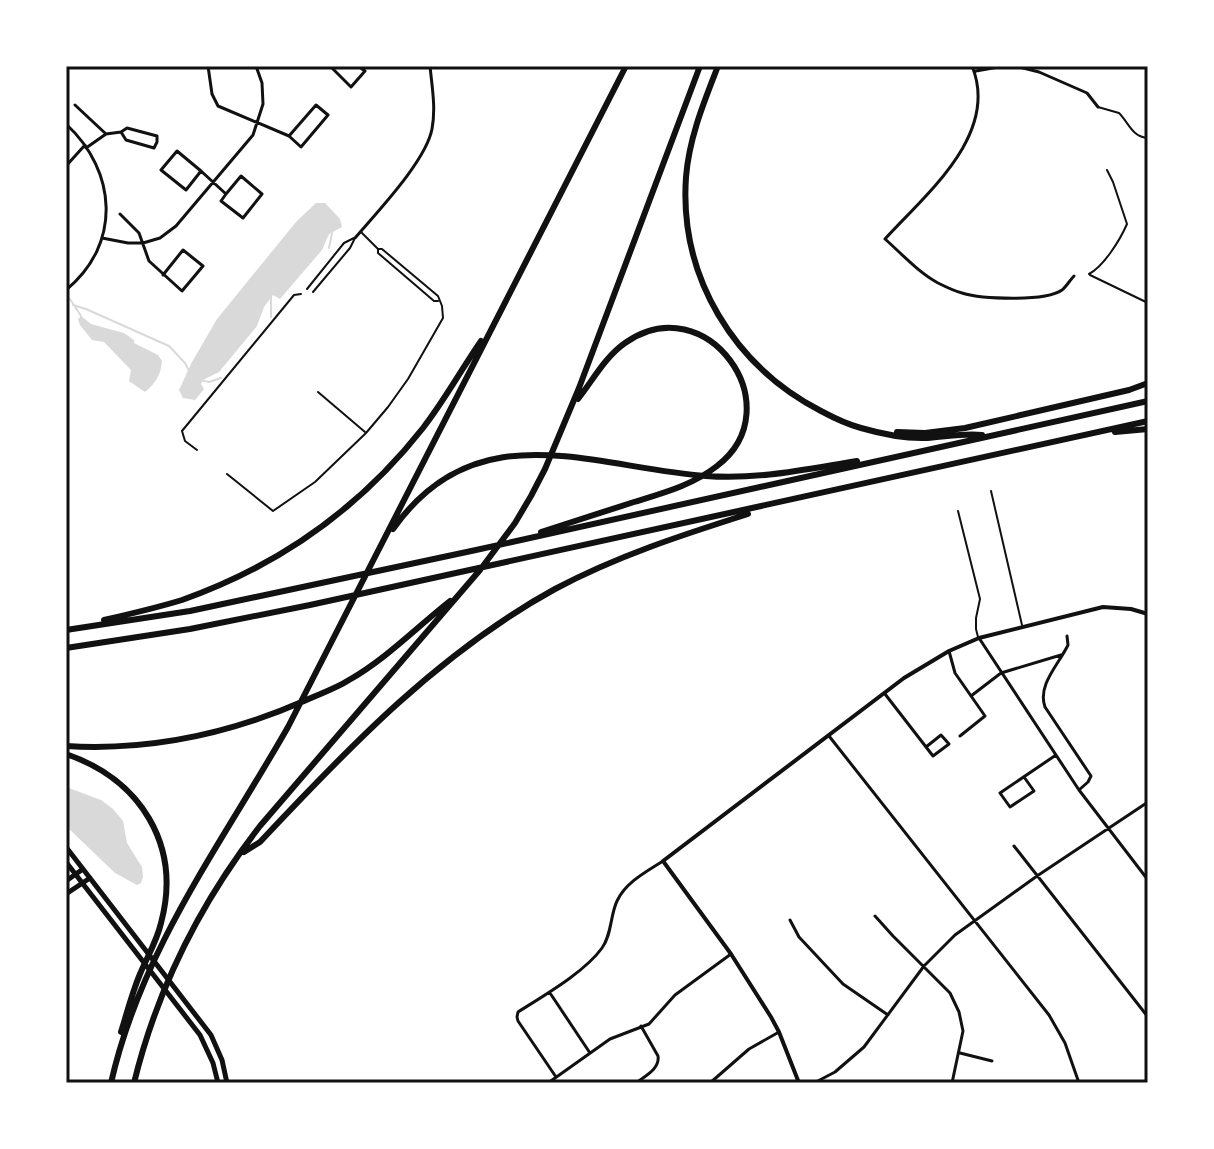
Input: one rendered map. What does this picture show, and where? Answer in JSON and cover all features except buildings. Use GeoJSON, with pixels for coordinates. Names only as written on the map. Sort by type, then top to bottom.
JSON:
{"type":"FeatureCollection","features":[{"type":"Feature","properties":{"kind":"highway"},"geometry":{"type":"LineString","coordinates":[[111,1083],[134,1008],[166,934],[288,727],[626,66]]}},
{"type":"Feature","properties":{"kind":"highway"},"geometry":{"type":"LineString","coordinates":[[134,1083],[154,1016],[178,960],[196,922],[237,856],[462,591],[515,523],[560,436],[700,66]]}},
{"type":"Feature","properties":{"kind":"highway"},"geometry":{"type":"LineString","coordinates":[[718,66],[693,136],[686,178],[691,250],[713,309],[728,332],[756,365],[796,397],[839,421],[904,437],[989,436]]}},
{"type":"Feature","properties":{"kind":"highway"},"geometry":{"type":"LineString","coordinates":[[66,630],[207,591],[264,564],[323,527],[367,490],[406,449],[497,318]]}},
{"type":"Feature","properties":{"kind":"highway"},"geometry":{"type":"LineString","coordinates":[[476,550],[690,483],[717,466],[733,449],[741,435],[746,396],[731,359],[714,343],[685,330],[669,328],[632,338],[613,353],[571,408]]}},
{"type":"Feature","properties":{"kind":"highway"},"geometry":{"type":"LineString","coordinates":[[839,421],[906,433],[946,431],[1129,390],[1148,383]]}},
{"type":"Feature","properties":{"kind":"highway"},"geometry":{"type":"LineString","coordinates":[[66,630],[190,611],[1148,401]]}},
{"type":"Feature","properties":{"kind":"highway"},"geometry":{"type":"LineString","coordinates":[[66,648],[190,629],[310,605],[1148,421]]}},
{"type":"Feature","properties":{"kind":"highway"},"geometry":{"type":"LineString","coordinates":[[1088,435],[1148,429]]}},
{"type":"Feature","properties":{"kind":"highway"},"geometry":{"type":"LineString","coordinates":[[376,556],[398,522],[436,485],[465,469],[498,458],[549,454],[704,476],[740,477],[785,473],[928,449]]}},
{"type":"Feature","properties":{"kind":"highway"},"geometry":{"type":"LineString","coordinates":[[237,856],[260,842],[355,743],[422,682],[519,612],[554,590],[636,551],[786,502]]}},
{"type":"Feature","properties":{"kind":"highway"},"geometry":{"type":"LineString","coordinates":[[66,746],[102,747],[163,742],[228,729],[275,714],[348,681],[368,668],[462,591]]}},
{"type":"Feature","properties":{"kind":"highway"},"geometry":{"type":"LineString","coordinates":[[66,754],[97,767],[122,784],[133,796],[152,823],[166,874],[162,922],[129,1006],[111,1083]]}},
{"type":"Feature","properties":{"kind":"main road"},"geometry":{"type":"LineString","coordinates":[[66,847],[211,1035],[226,1071],[227,1083]]}},
{"type":"Feature","properties":{"kind":"main road"},"geometry":{"type":"LineString","coordinates":[[66,862],[205,1043],[218,1083]]}},
{"type":"Feature","properties":{"kind":"main road"},"geometry":{"type":"LineString","coordinates":[[66,881],[83,869]]}},
{"type":"Feature","properties":{"kind":"main road"},"geometry":{"type":"LineString","coordinates":[[66,894],[90,878]]}},
{"type":"Feature","properties":{"kind":"street"},"geometry":{"type":"LineString","coordinates":[[208,66],[212,94],[218,106],[289,136],[301,147],[328,115],[316,105],[289,136]]}},
{"type":"Feature","properties":{"kind":"street"},"geometry":{"type":"LineString","coordinates":[[102,238],[143,243],[160,238],[213,183],[248,142],[258,124],[263,94],[256,66]]}},
{"type":"Feature","properties":{"kind":"street"},"geometry":{"type":"LineString","coordinates":[[330,66],[351,87],[365,71],[358,66]]}},
{"type":"Feature","properties":{"kind":"street"},"geometry":{"type":"LineString","coordinates":[[355,238],[427,146],[434,114],[430,66]]}},
{"type":"Feature","properties":{"kind":"street"},"geometry":{"type":"LineString","coordinates":[[1004,66],[973,69],[978,98],[969,138],[947,170],[885,239],[940,284],[981,297],[1048,295],[1062,290],[1074,276]]}},
{"type":"Feature","properties":{"kind":"street"},"geometry":{"type":"LineString","coordinates":[[1015,66],[1039,72],[1087,93],[1098,107]]}},
{"type":"Feature","properties":{"kind":"street"},"geometry":{"type":"LineString","coordinates":[[75,105],[106,134]]}},
{"type":"Feature","properties":{"kind":"street"},"geometry":{"type":"LineString","coordinates":[[66,124],[97,164],[107,211],[102,238],[86,269],[66,290]]}},
{"type":"Feature","properties":{"kind":"street"},"geometry":{"type":"LineString","coordinates":[[66,166],[85,146],[106,134],[127,128],[157,136],[157,142],[154,148],[126,140],[121,132]]}},
{"type":"Feature","properties":{"kind":"street"},"geometry":{"type":"LineString","coordinates":[[201,171],[186,190],[161,170],[177,151],[201,171],[226,194]]}},
{"type":"Feature","properties":{"kind":"street"},"geometry":{"type":"LineString","coordinates":[[241,176],[262,194],[243,218],[221,201],[226,194],[241,176]]}},
{"type":"Feature","properties":{"kind":"street"},"geometry":{"type":"LineString","coordinates":[[120,214],[135,228],[149,261],[163,275],[182,291],[203,266],[183,250],[163,275]]}},
{"type":"Feature","properties":{"kind":"street"},"geometry":{"type":"LineString","coordinates":[[556,1077],[517,1017],[518,1012],[550,993],[603,947],[616,902],[628,885],[904,678],[949,651],[979,638],[1103,607],[1148,614]]}},
{"type":"Feature","properties":{"kind":"street"},"geometry":{"type":"LineString","coordinates":[[1067,636],[1068,645],[1048,678],[1042,698],[1091,776],[1079,790]]}},
{"type":"Feature","properties":{"kind":"street"},"geometry":{"type":"LineString","coordinates":[[979,638],[1079,790],[1148,880]]}},
{"type":"Feature","properties":{"kind":"street"},"geometry":{"type":"LineString","coordinates":[[949,651],[955,673],[985,716],[960,736]]}},
{"type":"Feature","properties":{"kind":"street"},"geometry":{"type":"LineString","coordinates":[[971,696],[1001,673],[1063,654]]}},
{"type":"Feature","properties":{"kind":"street"},"geometry":{"type":"LineString","coordinates":[[885,694],[926,747],[933,756],[949,744],[941,735],[926,747]]}},
{"type":"Feature","properties":{"kind":"street"},"geometry":{"type":"LineString","coordinates":[[829,736],[1056,1027],[1071,1056],[1079,1083]]}},
{"type":"Feature","properties":{"kind":"street"},"geometry":{"type":"LineString","coordinates":[[1024,777],[1034,791],[1010,807],[1000,793],[1056,755]]}},
{"type":"Feature","properties":{"kind":"street"},"geometry":{"type":"LineString","coordinates":[[814,1083],[835,1072],[856,1055],[924,966],[955,935],[1148,802]]}},
{"type":"Feature","properties":{"kind":"street"},"geometry":{"type":"LineString","coordinates":[[1014,846],[1148,1017]]}},
{"type":"Feature","properties":{"kind":"street"},"geometry":{"type":"LineString","coordinates":[[663,861],[731,954],[779,1032],[799,1083]]}},
{"type":"Feature","properties":{"kind":"street"},"geometry":{"type":"LineString","coordinates":[[875,916],[950,993],[959,1012],[963,1031],[952,1083]]}},
{"type":"Feature","properties":{"kind":"street"},"geometry":{"type":"LineString","coordinates":[[790,920],[799,937],[843,984],[888,1015]]}},
{"type":"Feature","properties":{"kind":"street"},"geometry":{"type":"LineString","coordinates":[[548,1083],[610,1039],[649,1024],[675,995],[731,954]]}},
{"type":"Feature","properties":{"kind":"street"},"geometry":{"type":"LineString","coordinates":[[550,993],[590,1053]]}},
{"type":"Feature","properties":{"kind":"street"},"geometry":{"type":"LineString","coordinates":[[636,1083],[659,1061],[641,1026]]}},
{"type":"Feature","properties":{"kind":"street"},"geometry":{"type":"LineString","coordinates":[[710,1083],[749,1049],[779,1032]]}},
{"type":"Feature","properties":{"kind":"street"},"geometry":{"type":"LineString","coordinates":[[960,1053],[992,1061]]}},
{"type":"Feature","properties":{"kind":"lane"},"geometry":{"type":"LineString","coordinates":[[1098,107],[1119,113],[1134,133],[1148,138]]}},
{"type":"Feature","properties":{"kind":"lane"},"geometry":{"type":"LineString","coordinates":[[1107,170],[1127,224],[1098,270],[1089,274],[1148,303]]}},
{"type":"Feature","properties":{"kind":"lane"},"geometry":{"type":"LineString","coordinates":[[227,474],[273,511],[315,482],[366,433],[408,379],[443,318],[439,301],[434,301],[378,253],[378,249],[361,231]]}},
{"type":"Feature","properties":{"kind":"lane"},"geometry":{"type":"LineString","coordinates":[[307,289],[344,243],[355,238]]}},
{"type":"Feature","properties":{"kind":"lane"},"geometry":{"type":"LineString","coordinates":[[313,292],[355,238]]}},
{"type":"Feature","properties":{"kind":"lane"},"geometry":{"type":"LineString","coordinates":[[197,450],[185,441],[182,431],[294,295],[301,294]]}},
{"type":"Feature","properties":{"kind":"lane"},"geometry":{"type":"LineString","coordinates":[[318,392],[366,433]]}},
{"type":"Feature","properties":{"kind":"lane"},"geometry":{"type":"LineString","coordinates":[[991,491],[1022,626]]}},
{"type":"Feature","properties":{"kind":"lane"},"geometry":{"type":"LineString","coordinates":[[958,511],[980,599],[976,618],[979,638]]}},
{"type":"Feature","properties":{"kind":"shaded area"},"geometry":{"type":"Polygon","coordinates":[[[316,203],[325,203],[340,219],[342,227],[329,234],[322,250],[280,299],[273,295],[264,307],[257,326],[219,372],[203,380],[201,384],[204,389],[195,400],[183,398],[179,390],[217,319],[296,222],[316,203]]]}},
{"type":"Feature","properties":{"kind":"shaded area"},"geometry":{"type":"Polygon","coordinates":[[[81,316],[91,324],[124,333],[134,343],[158,355],[162,361],[160,371],[149,389],[145,392],[129,381],[131,370],[104,342],[92,340],[80,325],[78,319],[81,316]]]}},
{"type":"Feature","properties":{"kind":"shaded area"},"geometry":{"type":"Polygon","coordinates":[[[66,787],[101,800],[123,821],[127,843],[142,867],[141,883],[137,885],[115,873],[66,826],[66,787]]]}},
{"type":"Feature","properties":{"kind":"waterway"},"geometry":{"type":"LineString","coordinates":[[329,248],[332,233]]}},
{"type":"Feature","properties":{"kind":"waterway"},"geometry":{"type":"LineString","coordinates":[[271,297],[271,317]]}},
{"type":"Feature","properties":{"kind":"waterway"},"geometry":{"type":"LineString","coordinates":[[70,299],[81,316]]}},
{"type":"Feature","properties":{"kind":"waterway"},"geometry":{"type":"LineString","coordinates":[[73,305],[169,346],[189,371]]}},
{"type":"Feature","properties":{"kind":"waterway"},"geometry":{"type":"LineString","coordinates":[[200,380],[209,382],[221,378]]}}]}
